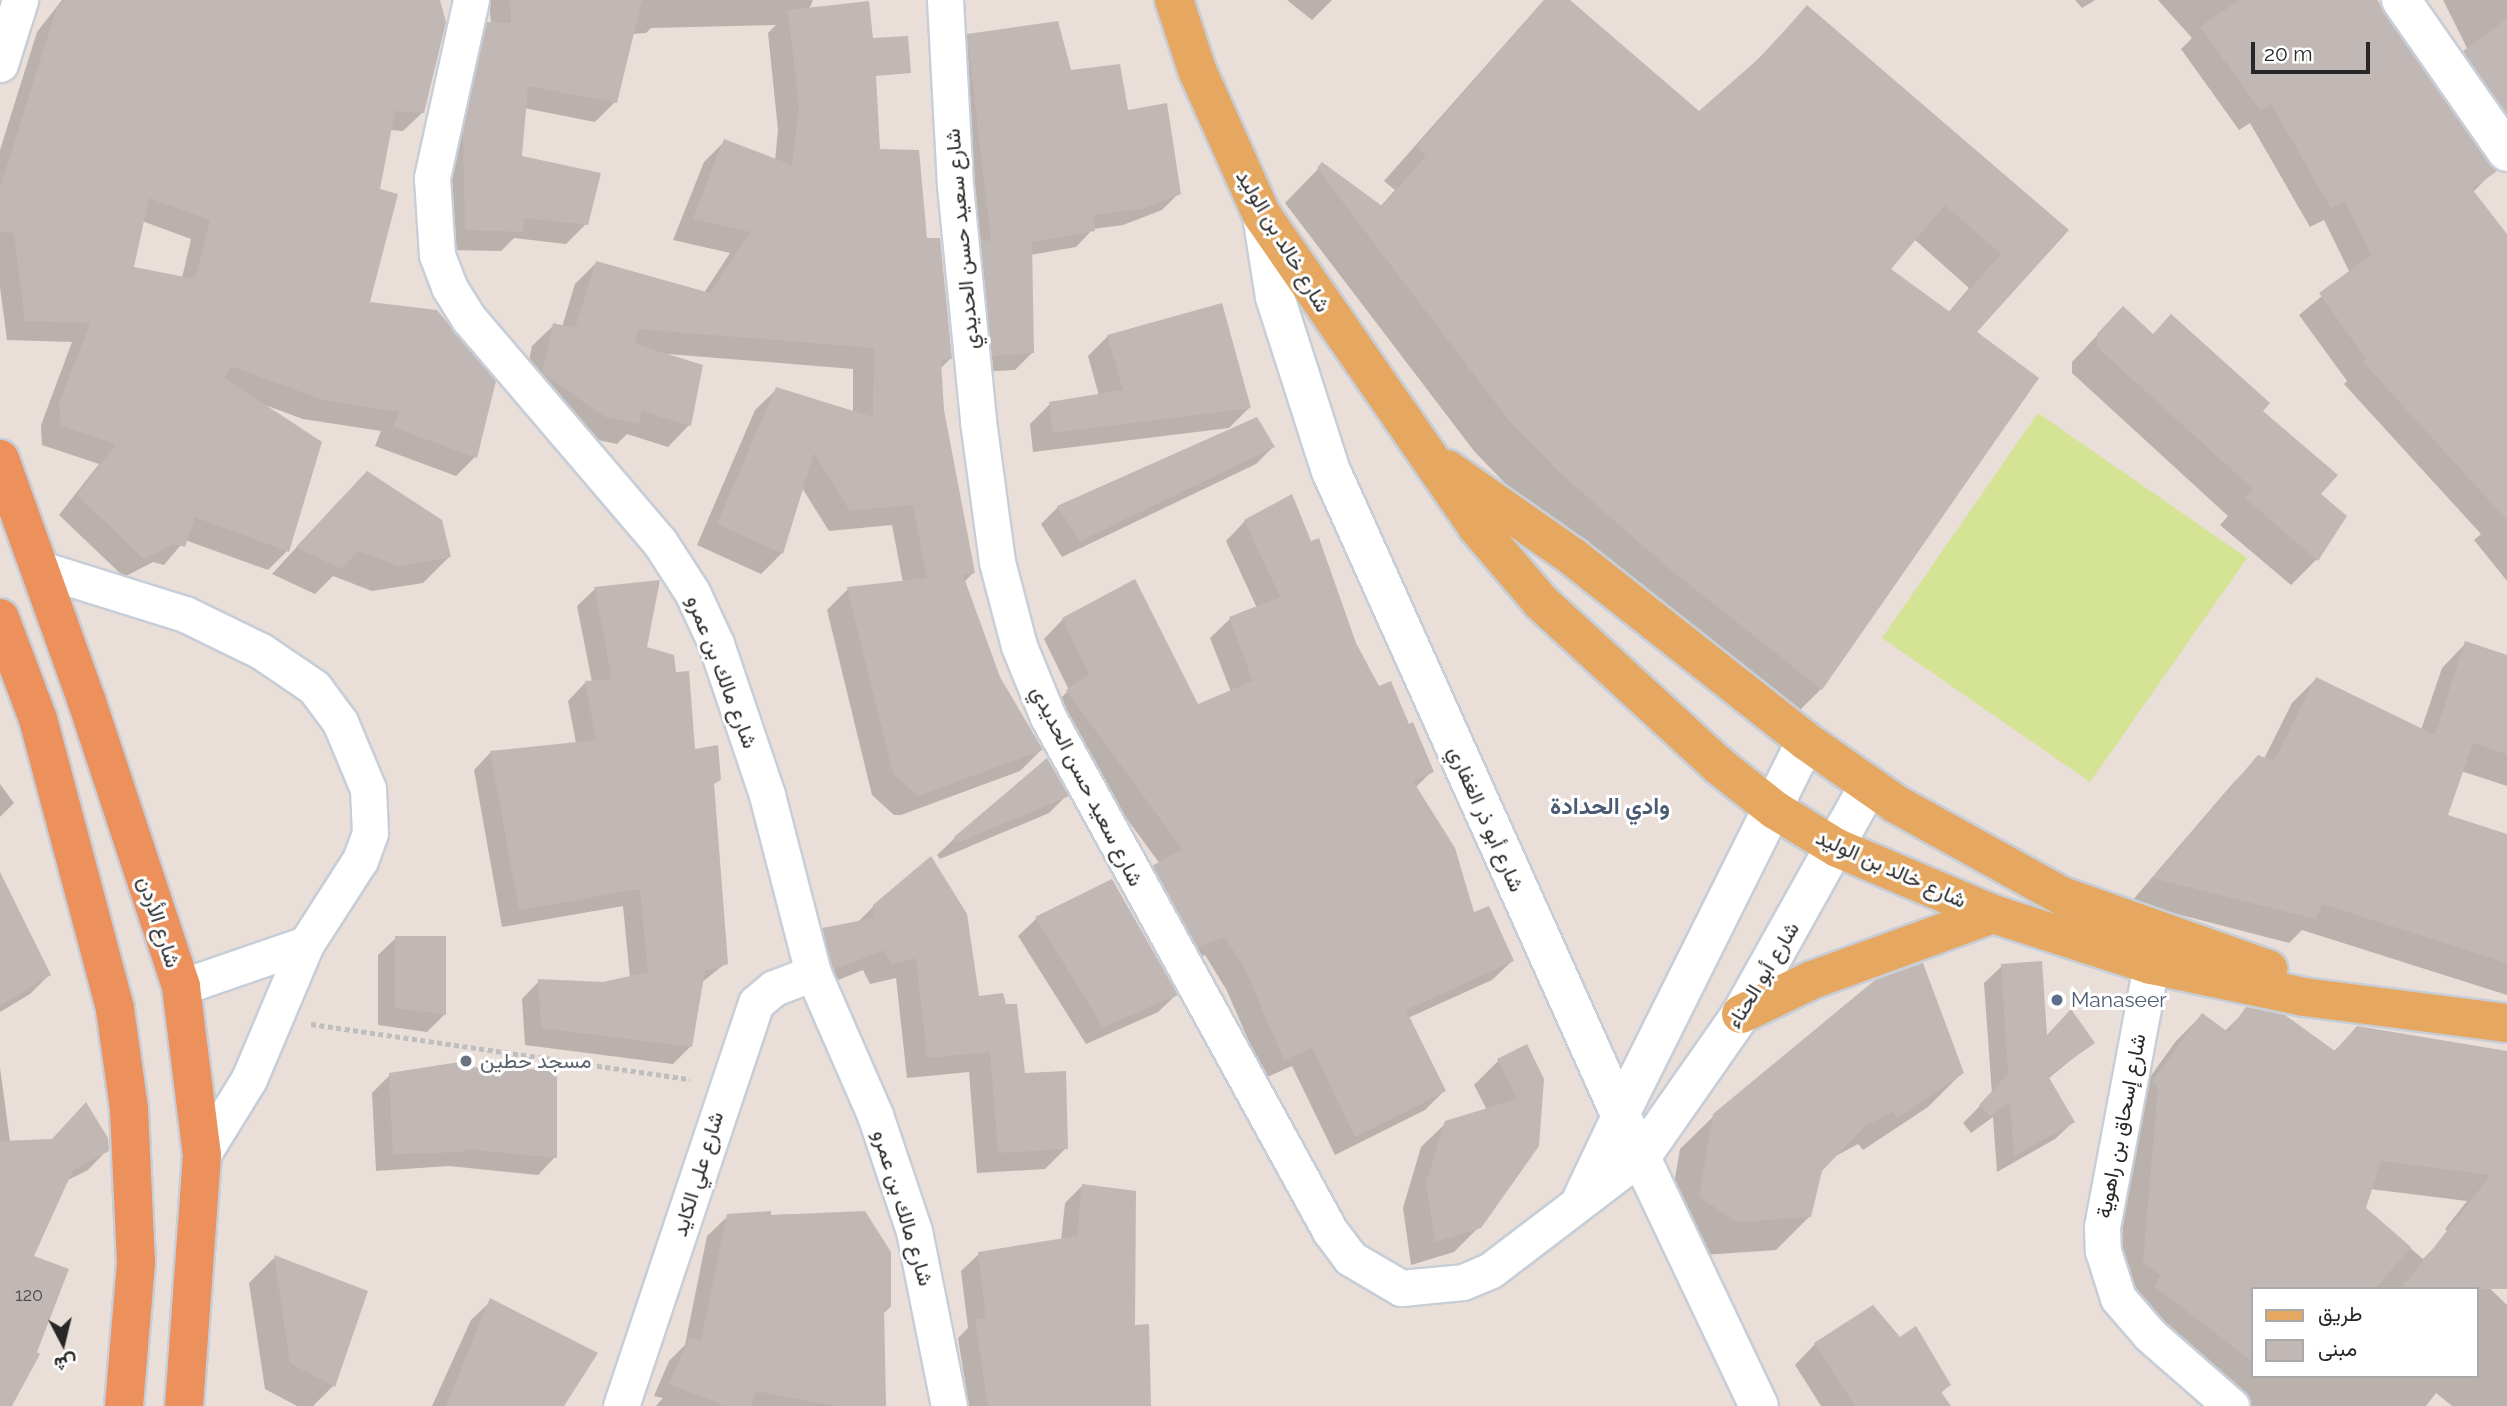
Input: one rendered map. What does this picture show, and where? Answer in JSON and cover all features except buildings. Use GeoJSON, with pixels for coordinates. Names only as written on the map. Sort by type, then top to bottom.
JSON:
{"type":"FeatureCollection","features":[{"type":"Feature","properties":{"kind":"highway","name":"شارع الأردن"},"geometry":{"type":"LineString","coordinates":[[0,460],[41,569],[181,987],[202,1154],[184,1406]]}},
{"type":"Feature","properties":{"kind":"highway"},"geometry":{"type":"LineString","coordinates":[[0,618],[38,719],[115,1009],[130,1109],[136,1263],[124,1406]]}},
{"type":"Feature","properties":{"kind":"main road","name":"شارع خالد بن الوليد"},"geometry":{"type":"LineString","coordinates":[[1174,0],[1197,70],[1262,215],[1316,299],[1434,459],[1477,527],[1541,602],[1718,765],[1775,810],[1836,848],[1993,914],[2151,965],[2304,998],[2366,1003],[2507,1023]]}},
{"type":"Feature","properties":{"kind":"main road","name":"شارع خالد بن الوليد"},"geometry":{"type":"LineString","coordinates":[[1434,459],[1573,557],[1868,787],[2062,896],[2366,1003]]}},
{"type":"Feature","properties":{"kind":"main road"},"geometry":{"type":"LineString","coordinates":[[1741,1014],[1812,980],[1993,914]]}},
{"type":"Feature","properties":{"kind":"street"},"geometry":{"type":"LineString","coordinates":[[0,64],[20,0]]}},
{"type":"Feature","properties":{"kind":"street","name":"شارع مالك بن عمرو"},"geometry":{"type":"LineString","coordinates":[[471,0],[432,178],[437,255],[449,287],[470,320],[650,530],[692,592],[742,714],[813,973],[875,1115],[914,1231],[949,1406]]}},
{"type":"Feature","properties":{"kind":"street","name":"شارع سعيد حسن الحديدي"},"geometry":{"type":"LineString","coordinates":[[945,0],[958,213],[978,421],[997,562],[1019,646],[1048,717],[1279,1143],[1350,1258],[1401,1288],[1463,1282],[1491,1270],[1643,1154]]}},
{"type":"Feature","properties":{"kind":"street"},"geometry":{"type":"LineString","coordinates":[[2401,0],[2507,152]]}},
{"type":"Feature","properties":{"kind":"street","name":"شارع أبو ذر الغفاري"},"geometry":{"type":"LineString","coordinates":[[1262,215],[1276,297],[1331,471],[1620,1114],[1643,1154],[1759,1406]]}},
{"type":"Feature","properties":{"kind":"street"},"geometry":{"type":"LineString","coordinates":[[41,569],[185,614],[261,652],[314,687],[340,722],[368,789],[370,833],[360,860],[306,944],[249,1079],[202,1154]]}},
{"type":"Feature","properties":{"kind":"street"},"geometry":{"type":"LineString","coordinates":[[1620,1114],[1775,810],[1806,741]]}},
{"type":"Feature","properties":{"kind":"street","name":"شارع أبو الحناء"},"geometry":{"type":"LineString","coordinates":[[1643,1154],[1741,1014],[1868,787]]}},
{"type":"Feature","properties":{"kind":"street"},"geometry":{"type":"LineString","coordinates":[[181,987],[306,944]]}},
{"type":"Feature","properties":{"kind":"street","name":"شارع إسحاق بن راهوية"},"geometry":{"type":"LineString","coordinates":[[2151,965],[2102,1227],[2103,1251],[2118,1298],[2150,1335],[2231,1406]]}},
{"type":"Feature","properties":{"kind":"street","name":"شارع علي الكايد"},"geometry":{"type":"LineString","coordinates":[[621,1406],[726,1084],[756,1003],[774,988],[813,973]]}},
{"type":"Feature","properties":{"kind":"street","name":"شارع سعيد حسن الحديدي"},"geometry":{"type":"LineString","coordinates":[[1580,1200],[1620,1114]]}},
{"type":"Feature","properties":{"kind":"path"},"geometry":{"type":"LineString","coordinates":[[273,1018],[726,1084]]}},
{"type":"Feature","properties":{"kind":"green space"},"geometry":{"type":"Polygon","coordinates":[[[2038,413],[2247,558],[2090,782],[1882,638],[2038,413]]]}},
{"type":"Feature","properties":{"kind":"place","name":"Manaseer"},"geometry":{"type":"Point","coordinates":[2057,1000]}},
{"type":"Feature","properties":{"kind":"place","name":"مسجد حطين"},"geometry":{"type":"Point","coordinates":[466,1061]}},
{"type":"Feature","properties":{"kind":"district","name":"وادي الحدادة"},"geometry":{"type":"Point","coordinates":[1610,806]}}]}
